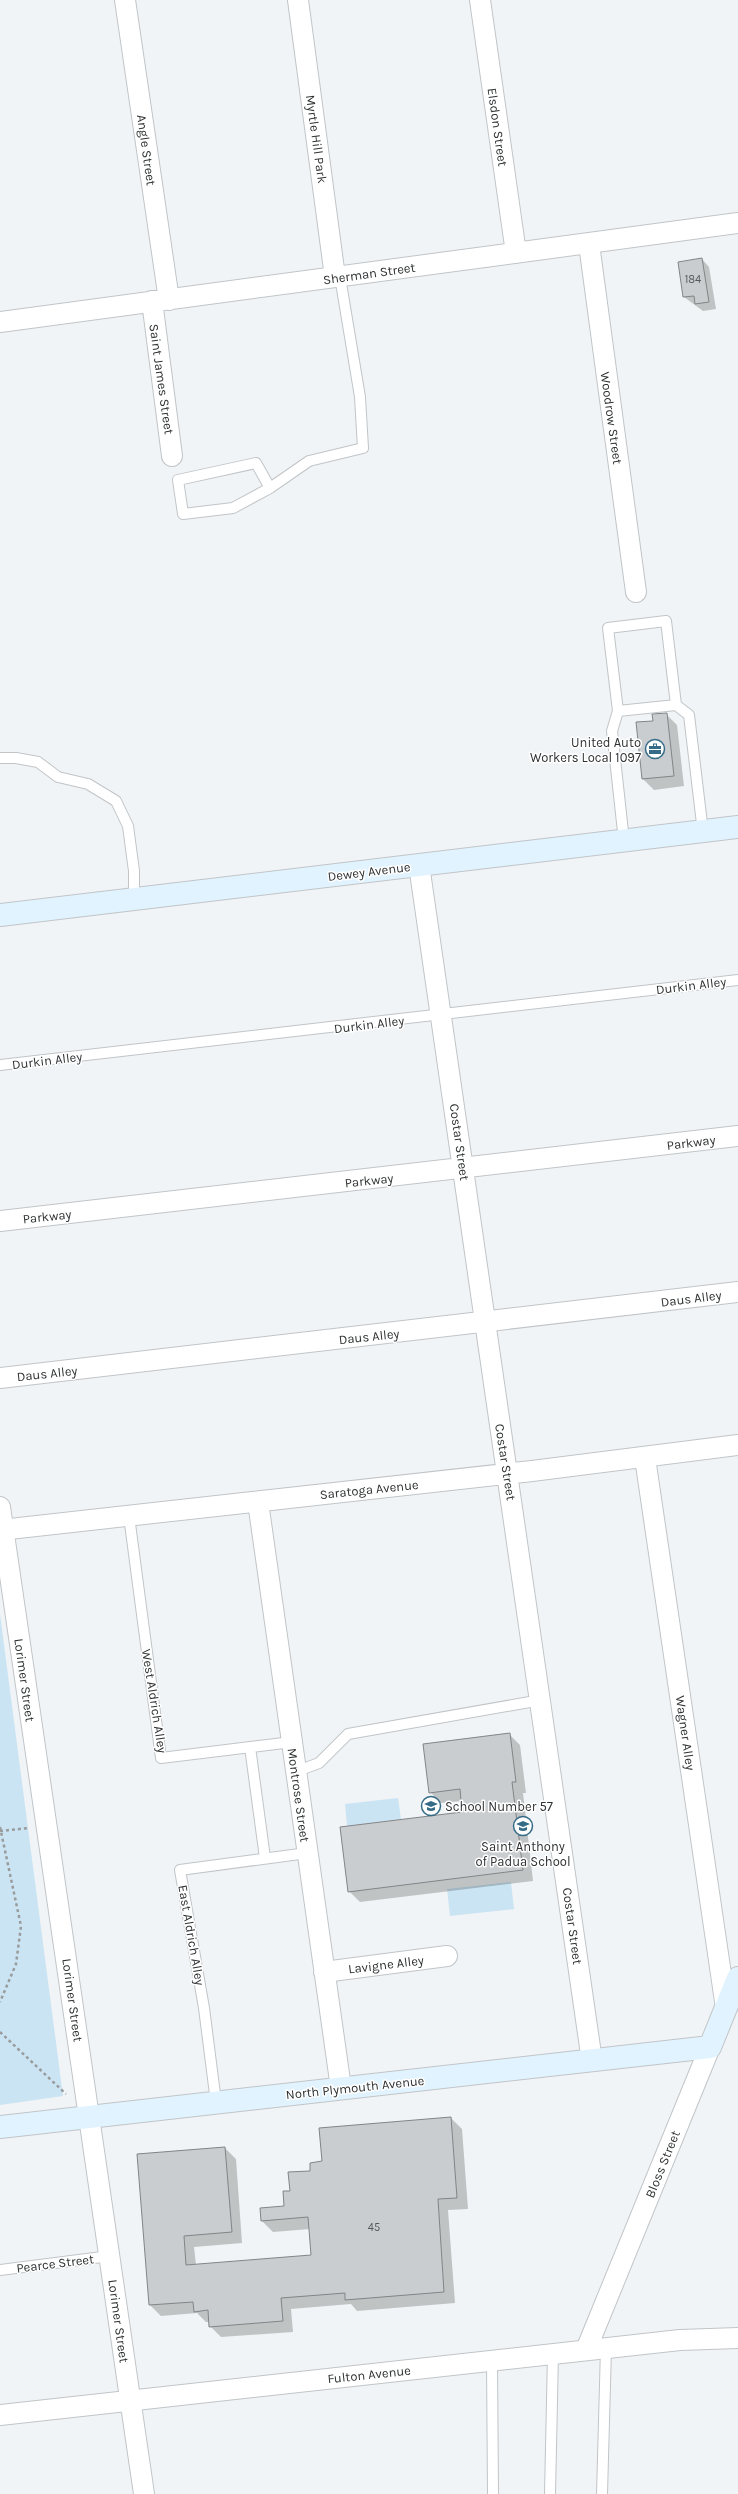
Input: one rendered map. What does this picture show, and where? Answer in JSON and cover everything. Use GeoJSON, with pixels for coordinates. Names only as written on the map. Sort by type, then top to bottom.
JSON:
{"type":"FeatureCollection","features":[{"type":"Feature","properties":{"kind":"street","name":"Angle Street"},"geometry":{"type":"LineString","coordinates":[[125,0],[160,301]]}},
{"type":"Feature","properties":{"kind":"street","name":"Myrtle Hill Park"},"geometry":{"type":"LineString","coordinates":[[298,0],[338,277]]}},
{"type":"Feature","properties":{"kind":"street","name":"Elsdon Street"},"geometry":{"type":"LineString","coordinates":[[480,0],[516,253]]}},
{"type":"Feature","properties":{"kind":"street","name":"Sherman Street"},"geometry":{"type":"LineString","coordinates":[[0,322],[738,223]]}},
{"type":"Feature","properties":{"kind":"street","name":"Woodrow Street"},"geometry":{"type":"LineString","coordinates":[[588,244],[636,592]]}},
{"type":"Feature","properties":{"kind":"street","name":"Saint James Street"},"geometry":{"type":"LineString","coordinates":[[160,301],[172,456]]}},
{"type":"Feature","properties":{"kind":"street","name":"Dewey Avenue"},"geometry":{"type":"LineString","coordinates":[[0,915],[738,828]]}},
{"type":"Feature","properties":{"kind":"street","name":"Costar Street"},"geometry":{"type":"LineString","coordinates":[[419,865],[442,1015],[484,1323],[508,1474],[592,2060]]}},
{"type":"Feature","properties":{"kind":"street","name":"Parkway"},"geometry":{"type":"LineString","coordinates":[[0,1221],[463,1169],[738,1136]]}},
{"type":"Feature","properties":{"kind":"street","name":"Daus Alley"},"geometry":{"type":"LineString","coordinates":[[0,1378],[484,1323],[738,1292]]}},
{"type":"Feature","properties":{"kind":"street","name":"Saratoga Avenue"},"geometry":{"type":"LineString","coordinates":[[2,1530],[508,1474],[645,1458],[738,1445]]}},
{"type":"Feature","properties":{"kind":"street","name":"Wagner Alley"},"geometry":{"type":"LineString","coordinates":[[645,1458],[726,2008]]}},
{"type":"Feature","properties":{"kind":"street","name":"Montrose Street"},"geometry":{"type":"LineString","coordinates":[[258,1502],[341,2088]]}},
{"type":"Feature","properties":{"kind":"street","name":"Lorimer Street"},"geometry":{"type":"LineString","coordinates":[[0,1507],[2,1530],[90,2116],[144,2494]]}},
{"type":"Feature","properties":{"kind":"street","name":"Lavigne Alley"},"geometry":{"type":"LineString","coordinates":[[324,1972],[447,1956]]}},
{"type":"Feature","properties":{"kind":"street","name":"Bloss Street"},"geometry":{"type":"LineString","coordinates":[[586,2350],[738,1978]]}},
{"type":"Feature","properties":{"kind":"street","name":"North Plymouth Avenue"},"geometry":{"type":"LineString","coordinates":[[0,2127],[710,2047]]}},
{"type":"Feature","properties":{"kind":"street","name":"Fulton Avenue"},"geometry":{"type":"LineString","coordinates":[[0,2415],[130,2399],[680,2340],[738,2338]]}},
{"type":"Feature","properties":{"kind":"lane"},"geometry":{"type":"LineString","coordinates":[[270,488],[256,464],[178,480],[183,514],[233,508],[270,488],[309,461],[363,448],[360,397],[338,277]]}},
{"type":"Feature","properties":{"kind":"lane"},"geometry":{"type":"LineString","coordinates":[[624,841],[612,731],[618,711],[608,628],[666,621],[676,705]]}},
{"type":"Feature","properties":{"kind":"lane"},"geometry":{"type":"LineString","coordinates":[[618,711],[676,705],[689,715],[703,832]]}},
{"type":"Feature","properties":{"kind":"lane"},"geometry":{"type":"LineString","coordinates":[[0,758],[16,758],[38,762],[58,777],[88,784],[116,801],[128,826],[134,871],[134,899]]}},
{"type":"Feature","properties":{"kind":"lane","name":"Durkin Alley"},"geometry":{"type":"LineString","coordinates":[[0,1065],[738,980]]}},
{"type":"Feature","properties":{"kind":"lane","name":"West Aldrich Alley"},"geometry":{"type":"LineString","coordinates":[[129,1516],[161,1758],[292,1742]]}},
{"type":"Feature","properties":{"kind":"lane"},"geometry":{"type":"LineString","coordinates":[[296,1772],[319,1763],[348,1734],[541,1700]]}},
{"type":"Feature","properties":{"kind":"lane"},"geometry":{"type":"LineString","coordinates":[[250,1747],[265,1858]]}},
{"type":"Feature","properties":{"kind":"lane","name":"East Aldrich Alley"},"geometry":{"type":"LineString","coordinates":[[216,2102],[204,2008],[180,1870],[307,1853]]}},
{"type":"Feature","properties":{"kind":"lane","name":"Pearce Street"},"geometry":{"type":"LineString","coordinates":[[0,2270],[110,2256]]}},
{"type":"Feature","properties":{"kind":"lane"},"geometry":{"type":"LineString","coordinates":[[602,2494],[606,2348]]}},
{"type":"Feature","properties":{"kind":"lane"},"geometry":{"type":"LineString","coordinates":[[550,2494],[553,2354]]}},
{"type":"Feature","properties":{"kind":"lane"},"geometry":{"type":"LineString","coordinates":[[492,2361],[493,2494]]}},
{"type":"Feature","properties":{"kind":"path"},"geometry":{"type":"LineString","coordinates":[[0,1831],[47,1826]]}},
{"type":"Feature","properties":{"kind":"path"},"geometry":{"type":"LineString","coordinates":[[0,1827],[21,1926],[16,1964],[0,2002]]}},
{"type":"Feature","properties":{"kind":"path"},"geometry":{"type":"LineString","coordinates":[[0,2032],[68,2095]]}},
{"type":"Feature","properties":{"kind":"shaded area"},"geometry":{"type":"Polygon","coordinates":[[[0,1614],[63,2096],[0,2105],[0,1614]]]}},
{"type":"Feature","properties":{"kind":"shaded area"},"geometry":{"type":"Polygon","coordinates":[[[398,1798],[401,1819],[347,1826],[345,1804],[398,1798]]]}},
{"type":"Feature","properties":{"kind":"shaded area"},"geometry":{"type":"Polygon","coordinates":[[[511,1882],[514,1909],[450,1916],[447,1889],[511,1882]]]}},
{"type":"Feature","properties":{"kind":"building"},"geometry":{"type":"Polygon","coordinates":[[[702,258],[709,302],[695,304],[694,296],[683,297],[678,262],[702,258]]]}},
{"type":"Feature","properties":{"kind":"building","name":"United Auto Workers Local 1097"},"geometry":{"type":"Polygon","coordinates":[[[667,713],[674,776],[642,779],[636,722],[653,721],[652,714],[667,713]]]}},
{"type":"Feature","properties":{"kind":"building"},"geometry":{"type":"Polygon","coordinates":[[[510,1733],[516,1782],[512,1782],[523,1870],[348,1892],[340,1827],[462,1812],[460,1789],[429,1793],[423,1744],[510,1733]]]}},
{"type":"Feature","properties":{"kind":"building"},"geometry":{"type":"Polygon","coordinates":[[[451,2117],[457,2198],[438,2199],[444,2292],[345,2300],[345,2293],[281,2298],[283,2321],[209,2327],[208,2310],[194,2312],[193,2302],[149,2305],[137,2154],[225,2147],[232,2232],[184,2236],[186,2265],[311,2255],[308,2217],[261,2221],[260,2208],[284,2206],[283,2191],[290,2191],[288,2172],[310,2171],[310,2163],[322,2161],[319,2128],[451,2117]]]}},
{"type":"Feature","properties":{"kind":"place","name":"United Auto Workers Local 1097"},"geometry":{"type":"Point","coordinates":[655,749]}},
{"type":"Feature","properties":{"kind":"place","name":"School Number 57"},"geometry":{"type":"Point","coordinates":[431,1806]}},
{"type":"Feature","properties":{"kind":"place","name":"Saint Anthony of Padua School"},"geometry":{"type":"Point","coordinates":[523,1826]}}]}
